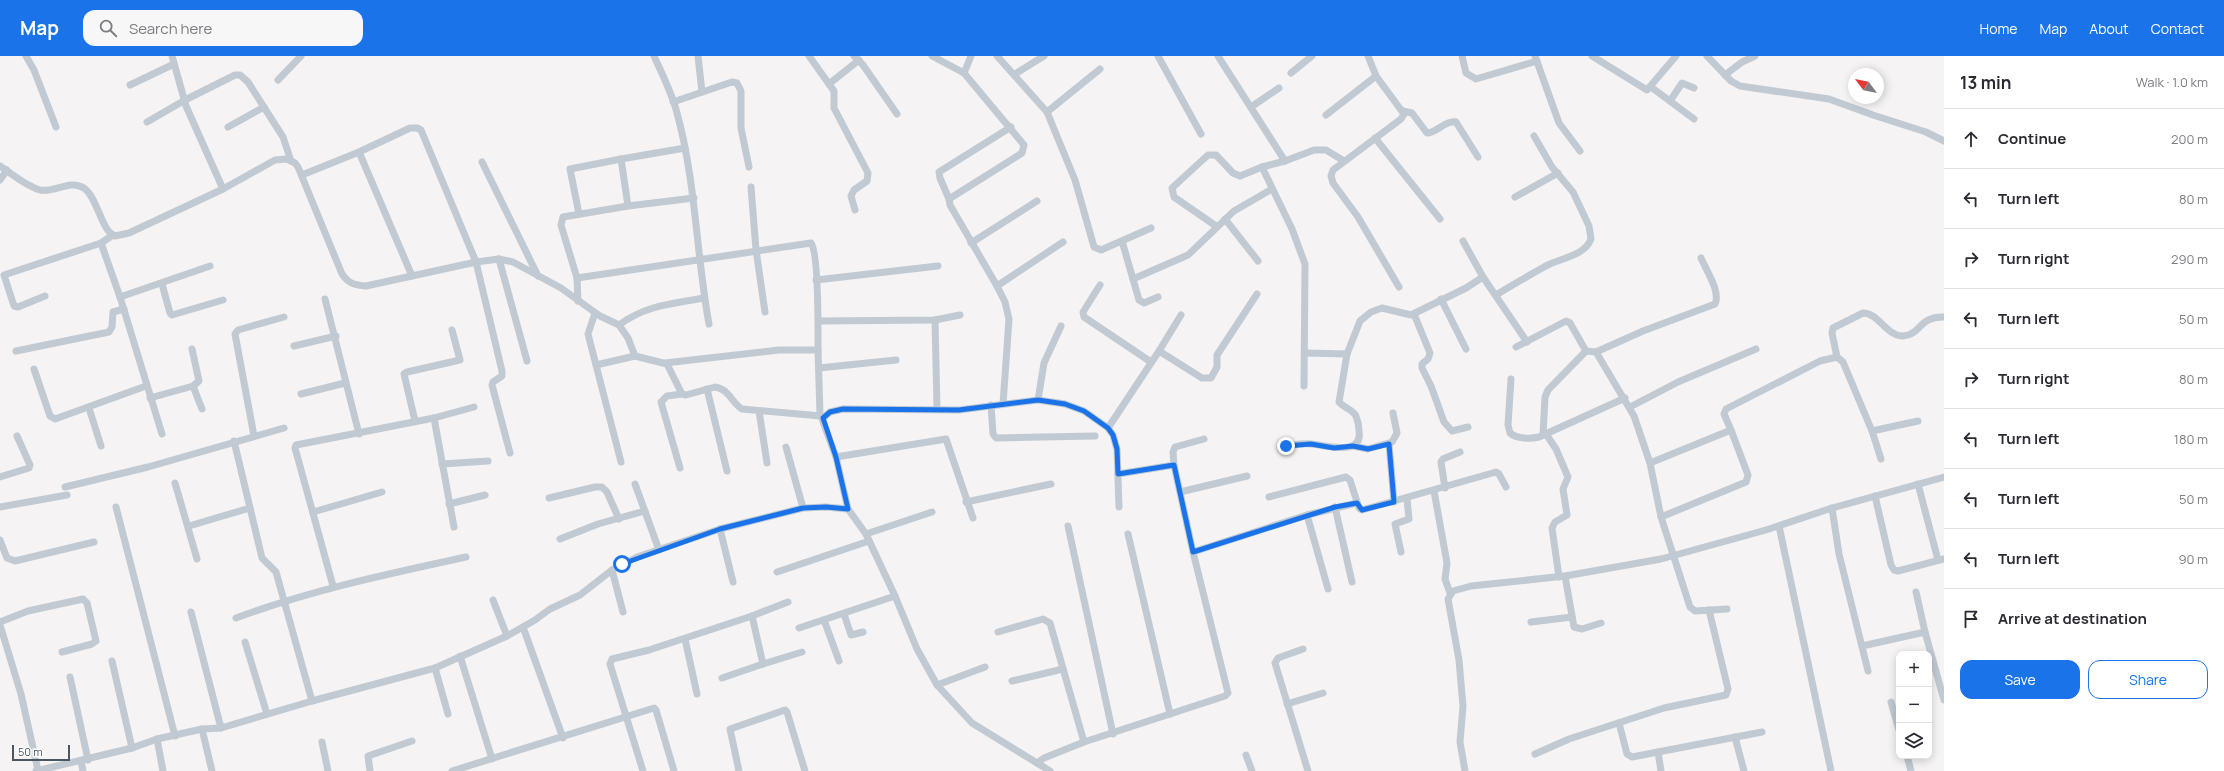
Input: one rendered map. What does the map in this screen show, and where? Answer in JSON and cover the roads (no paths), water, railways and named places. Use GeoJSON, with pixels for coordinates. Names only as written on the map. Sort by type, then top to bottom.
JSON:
{"type":"FeatureCollection","features":[{"type":"Feature","properties":{"kind":"street"},"geometry":{"type":"LineString","coordinates":[[26,56],[34,70],[56,127]]}},
{"type":"Feature","properties":{"kind":"street"},"geometry":{"type":"LineString","coordinates":[[172,56],[185,100],[223,189]]}},
{"type":"Feature","properties":{"kind":"street"},"geometry":{"type":"LineString","coordinates":[[278,80],[301,56]]}},
{"type":"Feature","properties":{"kind":"street"},"geometry":{"type":"LineString","coordinates":[[654,56],[673,102],[685,148],[694,198],[699,259],[709,324]]}},
{"type":"Feature","properties":{"kind":"street"},"geometry":{"type":"LineString","coordinates":[[698,56],[702,92]]}},
{"type":"Feature","properties":{"kind":"street"},"geometry":{"type":"LineString","coordinates":[[809,56],[829,84],[834,94],[834,108],[868,173],[867,181],[854,190],[851,196],[855,210]]}},
{"type":"Feature","properties":{"kind":"street"},"geometry":{"type":"LineString","coordinates":[[932,56],[964,73],[1011,127],[1022,142],[1024,151],[949,199]]}},
{"type":"Feature","properties":{"kind":"street"},"geometry":{"type":"LineString","coordinates":[[964,73],[971,56]]}},
{"type":"Feature","properties":{"kind":"street"},"geometry":{"type":"LineString","coordinates":[[997,56],[1047,112],[1075,180],[1094,247],[1101,250],[1151,228]]}},
{"type":"Feature","properties":{"kind":"street"},"geometry":{"type":"LineString","coordinates":[[1014,74],[1044,56]]}},
{"type":"Feature","properties":{"kind":"street"},"geometry":{"type":"LineString","coordinates":[[1158,56],[1201,134]]}},
{"type":"Feature","properties":{"kind":"street"},"geometry":{"type":"LineString","coordinates":[[1218,56],[1285,161]]}},
{"type":"Feature","properties":{"kind":"street"},"geometry":{"type":"LineString","coordinates":[[1291,73],[1312,56]]}},
{"type":"Feature","properties":{"kind":"street"},"geometry":{"type":"LineString","coordinates":[[1368,56],[1376,76],[1403,111],[1412,113],[1427,133],[1449,122],[1456,122],[1478,156]]}},
{"type":"Feature","properties":{"kind":"street"},"geometry":{"type":"LineString","coordinates":[[1462,56],[1466,73],[1476,79],[1536,58],[1559,123],[1580,151]]}},
{"type":"Feature","properties":{"kind":"street"},"geometry":{"type":"LineString","coordinates":[[1592,56],[1648,90],[1676,56]]}},
{"type":"Feature","properties":{"kind":"street"},"geometry":{"type":"LineString","coordinates":[[1725,75],[1742,62],[1755,56]]}},
{"type":"Feature","properties":{"kind":"street"},"geometry":{"type":"LineString","coordinates":[[1712,57],[1725,75],[1731,81],[1740,86],[1828,99],[1926,132],[1944,140]]}},
{"type":"Feature","properties":{"kind":"street"},"geometry":{"type":"LineString","coordinates":[[829,84],[856,58],[897,114]]}},
{"type":"Feature","properties":{"kind":"street"},"geometry":{"type":"LineString","coordinates":[[130,84],[174,64]]}},
{"type":"Feature","properties":{"kind":"street"},"geometry":{"type":"LineString","coordinates":[[1047,112],[1100,69]]}},
{"type":"Feature","properties":{"kind":"street"},"geometry":{"type":"LineString","coordinates":[[147,122],[185,100],[238,74],[248,82],[283,137],[291,161],[298,167],[302,175],[342,274],[347,281],[356,286],[366,286],[476,262],[499,259],[513,262],[561,288],[595,313],[619,325],[628,338],[635,356]]}},
{"type":"Feature","properties":{"kind":"street"},"geometry":{"type":"LineString","coordinates":[[1326,115],[1376,76]]}},
{"type":"Feature","properties":{"kind":"street"},"geometry":{"type":"LineString","coordinates":[[673,102],[732,82],[739,85],[741,91],[741,128],[749,167]]}},
{"type":"Feature","properties":{"kind":"street"},"geometry":{"type":"LineString","coordinates":[[1670,100],[1682,83],[1694,88]]}},
{"type":"Feature","properties":{"kind":"street"},"geometry":{"type":"LineString","coordinates":[[1651,87],[1694,119]]}},
{"type":"Feature","properties":{"kind":"street"},"geometry":{"type":"LineString","coordinates":[[1251,107],[1279,88]]}},
{"type":"Feature","properties":{"kind":"street"},"geometry":{"type":"LineString","coordinates":[[228,126],[264,107]]}},
{"type":"Feature","properties":{"kind":"street"},"geometry":{"type":"LineString","coordinates":[[1398,287],[1358,217],[1332,180],[1333,170],[1401,119],[1403,111]]}},
{"type":"Feature","properties":{"kind":"street"},"geometry":{"type":"LineString","coordinates":[[1003,404],[1009,319],[1005,302],[950,205],[939,172],[1011,127]]}},
{"type":"Feature","properties":{"kind":"street"},"geometry":{"type":"LineString","coordinates":[[302,175],[359,152],[410,128],[417,128],[420,130],[476,262],[502,371],[502,376],[493,382],[492,386],[510,453]]}},
{"type":"Feature","properties":{"kind":"street"},"geometry":{"type":"LineString","coordinates":[[1496,294],[1546,265],[1573,255],[1583,249],[1590,241],[1589,226],[1573,192],[1548,162],[1534,136]]}},
{"type":"Feature","properties":{"kind":"street"},"geometry":{"type":"LineString","coordinates":[[1375,138],[1440,219]]}},
{"type":"Feature","properties":{"kind":"street"},"geometry":{"type":"LineString","coordinates":[[579,214],[570,170],[621,159],[685,148]]}},
{"type":"Feature","properties":{"kind":"street"},"geometry":{"type":"LineString","coordinates":[[1216,226],[1174,197],[1172,188],[1210,154],[1218,156],[1238,176],[1320,149],[1333,153],[1344,161]]}},
{"type":"Feature","properties":{"kind":"street"},"geometry":{"type":"LineString","coordinates":[[359,152],[412,276]]}},
{"type":"Feature","properties":{"kind":"street"},"geometry":{"type":"LineString","coordinates":[[621,159],[628,206]]}},
{"type":"Feature","properties":{"kind":"street"},"geometry":{"type":"LineString","coordinates":[[45,296],[18,307],[14,306],[4,274],[101,244],[113,235],[129,233],[223,189],[275,160],[291,161]]}},
{"type":"Feature","properties":{"kind":"street"},"geometry":{"type":"LineString","coordinates":[[482,162],[538,276]]}},
{"type":"Feature","properties":{"kind":"street"},"geometry":{"type":"LineString","coordinates":[[1262,167],[1292,229],[1305,264],[1304,386]]}},
{"type":"Feature","properties":{"kind":"street"},"geometry":{"type":"LineString","coordinates":[[0,180],[3,168],[31,187],[41,190],[53,190],[70,184],[84,189],[95,203],[101,219],[113,235]]}},
{"type":"Feature","properties":{"kind":"street"},"geometry":{"type":"LineString","coordinates":[[1516,197],[1558,173]]}},
{"type":"Feature","properties":{"kind":"street"},"geometry":{"type":"LineString","coordinates":[[751,187],[756,250],[764,312]]}},
{"type":"Feature","properties":{"kind":"street"},"geometry":{"type":"LineString","coordinates":[[1133,279],[1188,255],[1216,226],[1234,211],[1272,189]]}},
{"type":"Feature","properties":{"kind":"street"},"geometry":{"type":"LineString","coordinates":[[578,301],[577,278],[561,222],[564,216],[694,198]]}},
{"type":"Feature","properties":{"kind":"street"},"geometry":{"type":"LineString","coordinates":[[971,243],[1037,200]]}},
{"type":"Feature","properties":{"kind":"street"},"geometry":{"type":"LineString","coordinates":[[1225,219],[1258,261]]}},
{"type":"Feature","properties":{"kind":"street"},"geometry":{"type":"LineString","coordinates":[[1122,241],[1140,302],[1144,303],[1158,297]]}},
{"type":"Feature","properties":{"kind":"street"},"geometry":{"type":"LineString","coordinates":[[1463,241],[1484,277],[1526,342]]}},
{"type":"Feature","properties":{"kind":"street"},"geometry":{"type":"LineString","coordinates":[[997,286],[1063,242]]}},
{"type":"Feature","properties":{"kind":"street"},"geometry":{"type":"LineString","coordinates":[[577,278],[756,250],[811,243],[814,248],[819,321],[818,350],[822,417],[836,457],[848,509],[866,534],[895,596],[917,649],[937,685],[972,724],[1047,770]]}},
{"type":"Feature","properties":{"kind":"street"},"geometry":{"type":"LineString","coordinates":[[101,244],[124,308],[146,386],[162,434]]}},
{"type":"Feature","properties":{"kind":"street"},"geometry":{"type":"LineString","coordinates":[[1586,351],[1596,352],[1643,331],[1715,304],[1717,300],[1716,292],[1701,258]]}},
{"type":"Feature","properties":{"kind":"street"},"geometry":{"type":"LineString","coordinates":[[499,259],[527,361]]}},
{"type":"Feature","properties":{"kind":"street"},"geometry":{"type":"LineString","coordinates":[[120,297],[162,284],[210,266]]}},
{"type":"Feature","properties":{"kind":"street"},"geometry":{"type":"LineString","coordinates":[[816,280],[938,266]]}},
{"type":"Feature","properties":{"kind":"street"},"geometry":{"type":"LineString","coordinates":[[1353,446],[1360,440],[1358,422],[1355,415],[1341,405],[1339,398],[1347,354],[1360,321],[1366,315],[1382,308],[1403,314],[1414,314],[1441,299],[1466,288],[1484,277]]}},
{"type":"Feature","properties":{"kind":"street"},"geometry":{"type":"LineString","coordinates":[[162,284],[170,313],[172,315],[223,300]]}},
{"type":"Feature","properties":{"kind":"street"},"geometry":{"type":"LineString","coordinates":[[1100,285],[1083,312],[1084,317],[1151,362]]}},
{"type":"Feature","properties":{"kind":"street"},"geometry":{"type":"LineString","coordinates":[[1159,351],[1202,378],[1211,378],[1217,367],[1218,355],[1257,294]]}},
{"type":"Feature","properties":{"kind":"street"},"geometry":{"type":"LineString","coordinates":[[619,325],[634,315],[650,308],[704,298]]}},
{"type":"Feature","properties":{"kind":"street"},"geometry":{"type":"LineString","coordinates":[[325,299],[336,336],[345,383],[359,434]]}},
{"type":"Feature","properties":{"kind":"street"},"geometry":{"type":"LineString","coordinates":[[1441,299],[1466,349]]}},
{"type":"Feature","properties":{"kind":"street"},"geometry":{"type":"LineString","coordinates":[[16,351],[108,332],[112,327],[112,312],[124,308]]}},
{"type":"Feature","properties":{"kind":"street"},"geometry":{"type":"LineString","coordinates":[[595,313],[588,334],[622,462]]}},
{"type":"Feature","properties":{"kind":"street"},"geometry":{"type":"LineString","coordinates":[[1881,459],[1872,431],[1843,362],[1837,357],[1832,333],[1833,328],[1863,313],[1870,314],[1895,334],[1903,336],[1912,334],[1931,318],[1944,317]]}},
{"type":"Feature","properties":{"kind":"street"},"geometry":{"type":"LineString","coordinates":[[1414,314],[1430,353],[1429,357],[1422,364],[1422,368],[1431,386],[1444,422],[1452,431],[1468,427]]}},
{"type":"Feature","properties":{"kind":"street"},"geometry":{"type":"LineString","coordinates":[[819,321],[935,320],[960,315]]}},
{"type":"Feature","properties":{"kind":"street"},"geometry":{"type":"LineString","coordinates":[[1108,428],[1181,315]]}},
{"type":"Feature","properties":{"kind":"street"},"geometry":{"type":"LineString","coordinates":[[254,436],[235,334],[238,330],[284,317]]}},
{"type":"Feature","properties":{"kind":"street"},"geometry":{"type":"LineString","coordinates":[[935,320],[937,408]]}},
{"type":"Feature","properties":{"kind":"street"},"geometry":{"type":"LineString","coordinates":[[1516,348],[1566,321],[1570,323],[1586,351]]}},
{"type":"Feature","properties":{"kind":"street"},"geometry":{"type":"LineString","coordinates":[[1038,400],[1044,363],[1061,326]]}},
{"type":"Feature","properties":{"kind":"street"},"geometry":{"type":"LineString","coordinates":[[415,421],[404,374],[407,372],[460,360],[452,330]]}},
{"type":"Feature","properties":{"kind":"street"},"geometry":{"type":"LineString","coordinates":[[294,346],[336,336]]}},
{"type":"Feature","properties":{"kind":"street"},"geometry":{"type":"LineString","coordinates":[[150,398],[193,386],[199,382],[192,349]]}},
{"type":"Feature","properties":{"kind":"street"},"geometry":{"type":"LineString","coordinates":[[1630,407],[1678,382],[1756,349]]}},
{"type":"Feature","properties":{"kind":"street"},"geometry":{"type":"LineString","coordinates":[[596,365],[635,356],[665,362],[779,350],[818,350]]}},
{"type":"Feature","properties":{"kind":"street"},"geometry":{"type":"LineString","coordinates":[[1586,351],[1548,390],[1545,397],[1545,434],[1556,449],[1568,476],[1563,489],[1567,516],[1555,522],[1552,528],[1574,627],[1579,630],[1601,623]]}},
{"type":"Feature","properties":{"kind":"street"},"geometry":{"type":"LineString","coordinates":[[1596,352],[1630,407],[1650,463],[1661,517],[1691,609],[1727,609]]}},
{"type":"Feature","properties":{"kind":"street"},"geometry":{"type":"LineString","coordinates":[[1305,353],[1347,354]]}},
{"type":"Feature","properties":{"kind":"street"},"geometry":{"type":"LineString","coordinates":[[1661,517],[1747,481],[1748,475],[1724,414],[1726,409],[1820,361],[1837,357]]}},
{"type":"Feature","properties":{"kind":"street"},"geometry":{"type":"LineString","coordinates":[[819,368],[896,360]]}},
{"type":"Feature","properties":{"kind":"street"},"geometry":{"type":"LineString","coordinates":[[665,362],[682,394]]}},
{"type":"Feature","properties":{"kind":"street"},"geometry":{"type":"LineString","coordinates":[[34,369],[52,418],[57,419],[146,386]]}},
{"type":"Feature","properties":{"kind":"street"},"geometry":{"type":"LineString","coordinates":[[1511,379],[1508,425],[1510,432],[1515,436],[1530,438],[1545,434],[1625,398]]}},
{"type":"Feature","properties":{"kind":"street"},"geometry":{"type":"LineString","coordinates":[[301,394],[345,383]]}},
{"type":"Feature","properties":{"kind":"street"},"geometry":{"type":"LineString","coordinates":[[193,386],[202,410]]}},
{"type":"Feature","properties":{"kind":"street"},"geometry":{"type":"LineString","coordinates":[[680,468],[661,402],[667,396],[682,394],[686,395],[707,389],[720,388],[726,390],[732,401],[742,409],[822,417],[830,412],[843,409],[937,408],[959,410],[1038,400],[1065,404],[1084,411],[1108,428],[1116,440],[1119,507]]}},
{"type":"Feature","properties":{"kind":"street"},"geometry":{"type":"LineString","coordinates":[[707,389],[727,471]]}},
{"type":"Feature","properties":{"kind":"street"},"geometry":{"type":"LineString","coordinates":[[991,405],[993,434],[996,438],[1096,436]]}},
{"type":"Feature","properties":{"kind":"street"},"geometry":{"type":"LineString","coordinates":[[333,586],[296,445],[359,434],[434,418],[474,407]]}},
{"type":"Feature","properties":{"kind":"street"},"geometry":{"type":"LineString","coordinates":[[89,408],[101,446]]}},
{"type":"Feature","properties":{"kind":"street"},"geometry":{"type":"LineString","coordinates":[[759,411],[767,463]]}},
{"type":"Feature","properties":{"kind":"street"},"geometry":{"type":"LineString","coordinates":[[1286,446],[1306,443],[1334,448],[1353,446],[1368,449],[1389,444],[1394,440],[1397,433],[1393,413]]}},
{"type":"Feature","properties":{"kind":"street"},"geometry":{"type":"LineString","coordinates":[[434,418],[454,527]]}},
{"type":"Feature","properties":{"kind":"street"},"geometry":{"type":"LineString","coordinates":[[1872,431],[1918,421]]}},
{"type":"Feature","properties":{"kind":"street"},"geometry":{"type":"LineString","coordinates":[[65,487],[148,467],[234,441],[284,428]]}},
{"type":"Feature","properties":{"kind":"street"},"geometry":{"type":"LineString","coordinates":[[1650,463],[1731,430]]}},
{"type":"Feature","properties":{"kind":"street"},"geometry":{"type":"LineString","coordinates":[[0,477],[29,468],[30,465],[17,436]]}},
{"type":"Feature","properties":{"kind":"street"},"geometry":{"type":"LineString","coordinates":[[836,457],[945,438],[949,442],[966,502],[973,518]]}},
{"type":"Feature","properties":{"kind":"street"},"geometry":{"type":"LineString","coordinates":[[1037,763],[1044,758],[1084,742],[1113,734],[1225,696],[1228,693],[1193,552],[1174,465],[1173,452],[1175,447],[1204,439]]}},
{"type":"Feature","properties":{"kind":"street"},"geometry":{"type":"LineString","coordinates":[[234,441],[262,558],[276,572],[312,701]]}},
{"type":"Feature","properties":{"kind":"street"},"geometry":{"type":"LineString","coordinates":[[1389,444],[1394,502]]}},
{"type":"Feature","properties":{"kind":"street"},"geometry":{"type":"LineString","coordinates":[[786,447],[803,508]]}},
{"type":"Feature","properties":{"kind":"street"},"geometry":{"type":"LineString","coordinates":[[1445,488],[1441,462],[1443,459],[1460,452]]}},
{"type":"Feature","properties":{"kind":"street"},"geometry":{"type":"LineString","coordinates":[[442,464],[488,461]]}},
{"type":"Feature","properties":{"kind":"street"},"geometry":{"type":"LineString","coordinates":[[1118,474],[1174,465]]}},
{"type":"Feature","properties":{"kind":"street"},"geometry":{"type":"LineString","coordinates":[[1269,498],[1346,477],[1350,480],[1357,503],[1362,510],[1445,488],[1496,472],[1500,474],[1506,487]]}},
{"type":"Feature","properties":{"kind":"street"},"geometry":{"type":"LineString","coordinates":[[1180,492],[1247,476]]}},
{"type":"Feature","properties":{"kind":"street"},"geometry":{"type":"LineString","coordinates":[[1450,593],[1458,588],[1562,577],[1674,556],[1779,526],[1832,508],[1944,477]]}},
{"type":"Feature","properties":{"kind":"street"},"geometry":{"type":"LineString","coordinates":[[175,482],[189,526],[197,559]]}},
{"type":"Feature","properties":{"kind":"street"},"geometry":{"type":"LineString","coordinates":[[635,484],[659,550]]}},
{"type":"Feature","properties":{"kind":"street"},"geometry":{"type":"LineString","coordinates":[[966,502],[1051,484]]}},
{"type":"Feature","properties":{"kind":"street"},"geometry":{"type":"LineString","coordinates":[[1875,496],[1891,565],[1894,570],[1898,571],[1941,560],[1918,484]]}},
{"type":"Feature","properties":{"kind":"street"},"geometry":{"type":"LineString","coordinates":[[549,498],[595,487],[602,487],[607,492],[619,519]]}},
{"type":"Feature","properties":{"kind":"street"},"geometry":{"type":"LineString","coordinates":[[1434,491],[1447,563],[1446,579],[1450,593],[1448,600],[1458,660],[1463,706],[1460,742],[1465,771]]}},
{"type":"Feature","properties":{"kind":"street"},"geometry":{"type":"LineString","coordinates":[[313,512],[382,492]]}},
{"type":"Feature","properties":{"kind":"street"},"geometry":{"type":"LineString","coordinates":[[0,506],[67,495]]}},
{"type":"Feature","properties":{"kind":"street"},"geometry":{"type":"LineString","coordinates":[[449,504],[485,495]]}},
{"type":"Feature","properties":{"kind":"street"},"geometry":{"type":"LineString","coordinates":[[1401,552],[1395,524],[1409,519],[1407,498]]}},
{"type":"Feature","properties":{"kind":"street"},"geometry":{"type":"LineString","coordinates":[[1193,552],[1307,515],[1335,507],[1357,503]]}},
{"type":"Feature","properties":{"kind":"street"},"geometry":{"type":"LineString","coordinates":[[116,507],[175,736]]}},
{"type":"Feature","properties":{"kind":"street"},"geometry":{"type":"LineString","coordinates":[[0,625],[21,694],[37,771],[58,769],[157,740],[202,729],[221,728],[312,701],[435,668],[507,636],[550,609],[580,595],[612,570],[637,557],[720,529],[803,508],[826,507],[848,509]]}},
{"type":"Feature","properties":{"kind":"street"},"geometry":{"type":"LineString","coordinates":[[1335,507],[1352,582]]}},
{"type":"Feature","properties":{"kind":"street"},"geometry":{"type":"LineString","coordinates":[[189,526],[250,508]]}},
{"type":"Feature","properties":{"kind":"street"},"geometry":{"type":"LineString","coordinates":[[1832,508],[1839,554],[1868,671]]}},
{"type":"Feature","properties":{"kind":"street"},"geometry":{"type":"LineString","coordinates":[[560,539],[645,511]]}},
{"type":"Feature","properties":{"kind":"street"},"geometry":{"type":"LineString","coordinates":[[866,534],[932,512]]}},
{"type":"Feature","properties":{"kind":"street"},"geometry":{"type":"LineString","coordinates":[[1307,515],[1328,589]]}},
{"type":"Feature","properties":{"kind":"street"},"geometry":{"type":"LineString","coordinates":[[1068,526],[1113,734]]}},
{"type":"Feature","properties":{"kind":"street"},"geometry":{"type":"LineString","coordinates":[[1779,526],[1831,771]]}},
{"type":"Feature","properties":{"kind":"street"},"geometry":{"type":"LineString","coordinates":[[720,529],[733,582]]}},
{"type":"Feature","properties":{"kind":"street"},"geometry":{"type":"LineString","coordinates":[[1128,534],[1170,714]]}},
{"type":"Feature","properties":{"kind":"street"},"geometry":{"type":"LineString","coordinates":[[0,540],[6,558],[15,561],[94,542]]}},
{"type":"Feature","properties":{"kind":"street"},"geometry":{"type":"LineString","coordinates":[[777,572],[869,541]]}},
{"type":"Feature","properties":{"kind":"street"},"geometry":{"type":"LineString","coordinates":[[236,618],[333,586],[466,557]]}},
{"type":"Feature","properties":{"kind":"street"},"geometry":{"type":"LineString","coordinates":[[612,570],[623,612]]}},
{"type":"Feature","properties":{"kind":"street"},"geometry":{"type":"LineString","coordinates":[[1916,592],[1925,632],[1944,700]]}},
{"type":"Feature","properties":{"kind":"street"},"geometry":{"type":"LineString","coordinates":[[800,628],[895,596]]}},
{"type":"Feature","properties":{"kind":"street"},"geometry":{"type":"LineString","coordinates":[[0,622],[28,611],[83,599],[86,603],[96,641],[92,644],[62,652]]}},
{"type":"Feature","properties":{"kind":"street"},"geometry":{"type":"LineString","coordinates":[[494,600],[507,636]]}},
{"type":"Feature","properties":{"kind":"street"},"geometry":{"type":"LineString","coordinates":[[643,771],[626,718],[611,660],[685,639],[788,602]]}},
{"type":"Feature","properties":{"kind":"street"},"geometry":{"type":"LineString","coordinates":[[1535,754],[1569,740],[1664,708],[1726,695],[1728,689],[1709,610]]}},
{"type":"Feature","properties":{"kind":"street"},"geometry":{"type":"LineString","coordinates":[[191,612],[221,728]]}},
{"type":"Feature","properties":{"kind":"street"},"geometry":{"type":"LineString","coordinates":[[844,614],[851,635],[863,632]]}},
{"type":"Feature","properties":{"kind":"street"},"geometry":{"type":"LineString","coordinates":[[752,616],[763,664]]}},
{"type":"Feature","properties":{"kind":"street"},"geometry":{"type":"LineString","coordinates":[[1532,622],[1572,617]]}},
{"type":"Feature","properties":{"kind":"street"},"geometry":{"type":"LineString","coordinates":[[998,632],[1046,619],[1052,627],[1084,742]]}},
{"type":"Feature","properties":{"kind":"street"},"geometry":{"type":"LineString","coordinates":[[824,620],[839,661]]}},
{"type":"Feature","properties":{"kind":"street"},"geometry":{"type":"LineString","coordinates":[[523,627],[563,738]]}},
{"type":"Feature","properties":{"kind":"street"},"geometry":{"type":"LineString","coordinates":[[1862,646],[1925,632]]}},
{"type":"Feature","properties":{"kind":"street"},"geometry":{"type":"LineString","coordinates":[[685,639],[697,694]]}},
{"type":"Feature","properties":{"kind":"street"},"geometry":{"type":"LineString","coordinates":[[245,642],[267,714]]}},
{"type":"Feature","properties":{"kind":"street"},"geometry":{"type":"LineString","coordinates":[[1303,649],[1278,658],[1276,661],[1287,704],[1308,771]]}},
{"type":"Feature","properties":{"kind":"street"},"geometry":{"type":"LineString","coordinates":[[722,678],[802,652]]}},
{"type":"Feature","properties":{"kind":"street"},"geometry":{"type":"LineString","coordinates":[[460,656],[492,759]]}},
{"type":"Feature","properties":{"kind":"street"},"geometry":{"type":"LineString","coordinates":[[112,661],[132,748]]}},
{"type":"Feature","properties":{"kind":"street"},"geometry":{"type":"LineString","coordinates":[[937,685],[985,667]]}},
{"type":"Feature","properties":{"kind":"street"},"geometry":{"type":"LineString","coordinates":[[435,668],[448,714]]}},
{"type":"Feature","properties":{"kind":"street"},"geometry":{"type":"LineString","coordinates":[[1012,681],[1063,669]]}},
{"type":"Feature","properties":{"kind":"street"},"geometry":{"type":"LineString","coordinates":[[70,677],[85,761],[83,771]]}},
{"type":"Feature","properties":{"kind":"street"},"geometry":{"type":"LineString","coordinates":[[1287,704],[1323,693]]}},
{"type":"Feature","properties":{"kind":"street"},"geometry":{"type":"LineString","coordinates":[[1890,702],[1897,723]]}},
{"type":"Feature","properties":{"kind":"street"},"geometry":{"type":"LineString","coordinates":[[452,771],[563,738],[653,708],[655,709],[674,771]]}},
{"type":"Feature","properties":{"kind":"street"},"geometry":{"type":"LineString","coordinates":[[740,771],[730,729],[784,710],[787,712],[805,771]]}},
{"type":"Feature","properties":{"kind":"street"},"geometry":{"type":"LineString","coordinates":[[1619,723],[1628,756],[1632,757],[1762,732]]}},
{"type":"Feature","properties":{"kind":"street"},"geometry":{"type":"LineString","coordinates":[[202,729],[212,771]]}},
{"type":"Feature","properties":{"kind":"street"},"geometry":{"type":"LineString","coordinates":[[1734,737],[1744,771]]}},
{"type":"Feature","properties":{"kind":"street"},"geometry":{"type":"LineString","coordinates":[[157,740],[163,771]]}},
{"type":"Feature","properties":{"kind":"street"},"geometry":{"type":"LineString","coordinates":[[370,771],[368,756],[412,741]]}},
{"type":"Feature","properties":{"kind":"street"},"geometry":{"type":"LineString","coordinates":[[322,742],[328,771]]}},
{"type":"Feature","properties":{"kind":"street"},"geometry":{"type":"LineString","coordinates":[[1658,752],[1661,771]]}},
{"type":"Feature","properties":{"kind":"street"},"geometry":{"type":"LineString","coordinates":[[1246,755],[1252,771]]}},
{"type":"Feature","properties":{"kind":"street"},"geometry":{"type":"LineString","coordinates":[[1908,759],[1911,771]]}}]}
